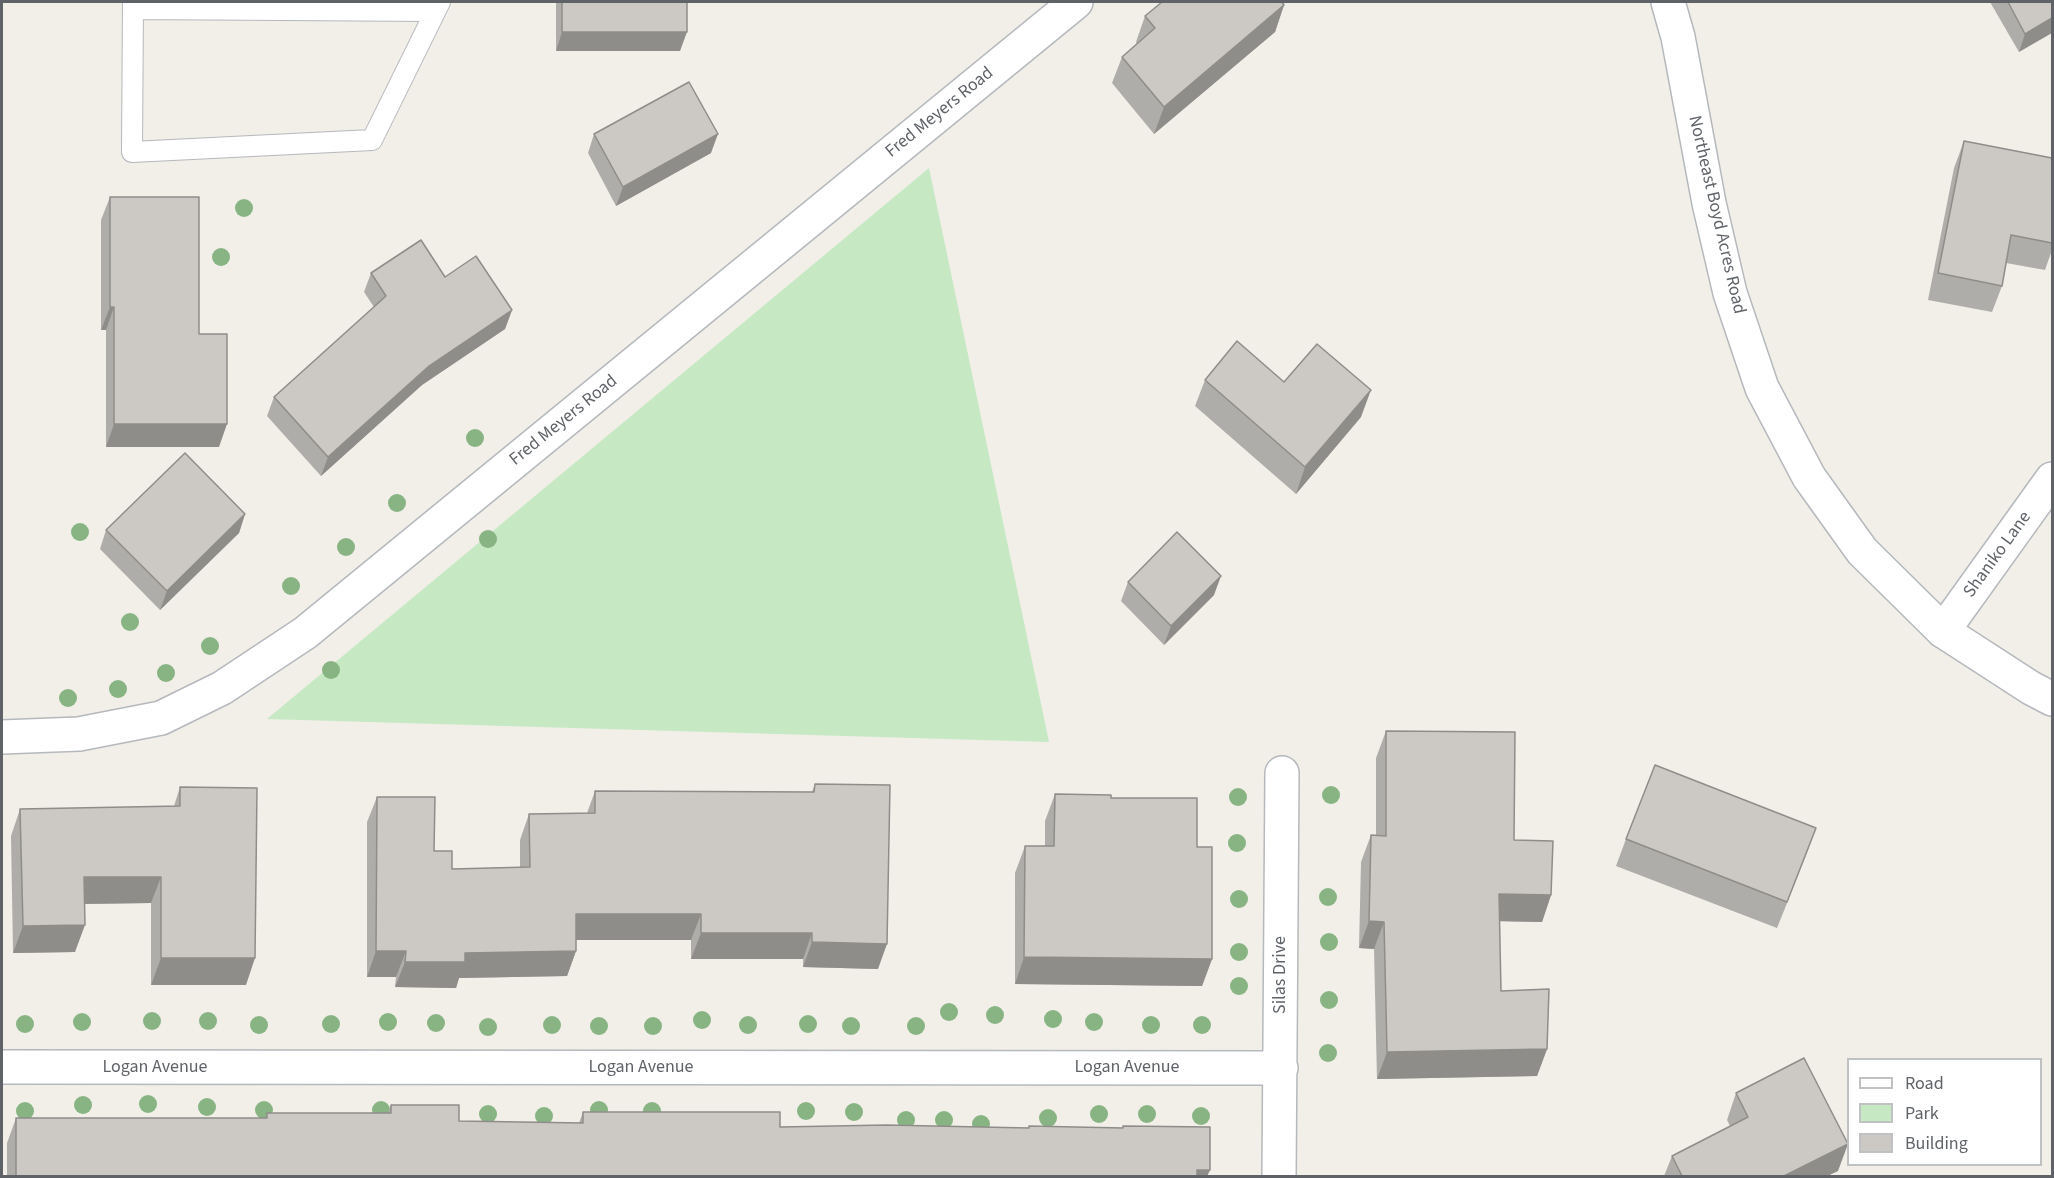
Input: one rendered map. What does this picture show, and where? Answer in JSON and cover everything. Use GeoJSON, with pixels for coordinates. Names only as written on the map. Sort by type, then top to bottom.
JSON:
{"type":"FeatureCollection","features":[{"type":"Feature","properties":{"kind":"street","name":"Fred Meyers Road"},"geometry":{"type":"LineString","coordinates":[[2,737],[79,734],[161,717],[222,688],[305,633],[1076,2]]}},
{"type":"Feature","properties":{"kind":"street","name":"Northeast Boyd Acres Road"},"geometry":{"type":"LineString","coordinates":[[1668,2],[1678,37],[1709,203],[1730,293],[1762,388],[1809,477],[1862,551],[1943,632],[2052,699]]}},
{"type":"Feature","properties":{"kind":"street","name":"Shaniko Lane"},"geometry":{"type":"LineString","coordinates":[[1943,632],[2052,479]]}},
{"type":"Feature","properties":{"kind":"street","name":"Silas Drive"},"geometry":{"type":"LineString","coordinates":[[1279,1176],[1282,773]]}},
{"type":"Feature","properties":{"kind":"street","name":"Logan Avenue"},"geometry":{"type":"LineString","coordinates":[[2,1068],[1281,1068]]}},
{"type":"Feature","properties":{"kind":"lane"},"geometry":{"type":"LineString","coordinates":[[133,5],[438,6],[372,140],[132,152],[133,5]]}},
{"type":"Feature","properties":{"kind":"green space"},"geometry":{"type":"Polygon","coordinates":[[[929,168],[1049,742],[267,719],[929,168]]]}},
{"type":"Feature","properties":{"kind":"building"},"geometry":{"type":"Polygon","coordinates":[[[562,2],[687,2],[687,32],[562,32],[562,2]]]}},
{"type":"Feature","properties":{"kind":"building"},"geometry":{"type":"Polygon","coordinates":[[[1162,2],[1282,2],[1284,5],[1164,107],[1122,57],[1155,28],[1145,16],[1162,2]]]}},
{"type":"Feature","properties":{"kind":"building"},"geometry":{"type":"Polygon","coordinates":[[[2008,2],[2052,2],[2052,18],[2025,34],[2008,2]]]}},
{"type":"Feature","properties":{"kind":"building"},"geometry":{"type":"Polygon","coordinates":[[[689,82],[718,134],[623,187],[594,134],[689,82]]]}},
{"type":"Feature","properties":{"kind":"building"},"geometry":{"type":"Polygon","coordinates":[[[1964,141],[2052,158],[2052,243],[2011,235],[2002,286],[1938,273],[1964,141]]]}},
{"type":"Feature","properties":{"kind":"building"},"geometry":{"type":"Polygon","coordinates":[[[110,197],[199,197],[199,334],[227,334],[227,424],[114,424],[114,307],[110,307],[110,197]]]}},
{"type":"Feature","properties":{"kind":"building"},"geometry":{"type":"Polygon","coordinates":[[[421,240],[445,277],[476,256],[512,310],[429,366],[328,457],[274,397],[386,296],[371,273],[421,240]]]}},
{"type":"Feature","properties":{"kind":"building"},"geometry":{"type":"Polygon","coordinates":[[[1237,341],[1284,382],[1317,344],[1371,390],[1305,467],[1205,380],[1237,341]]]}},
{"type":"Feature","properties":{"kind":"building"},"geometry":{"type":"Polygon","coordinates":[[[185,453],[245,514],[167,591],[106,530],[185,453]]]}},
{"type":"Feature","properties":{"kind":"building"},"geometry":{"type":"Polygon","coordinates":[[[1177,532],[1221,576],[1171,626],[1128,582],[1177,532]]]}},
{"type":"Feature","properties":{"kind":"building"},"geometry":{"type":"Polygon","coordinates":[[[1386,731],[1515,732],[1514,840],[1553,841],[1551,895],[1499,894],[1501,991],[1549,989],[1547,1049],[1387,1052],[1384,922],[1369,921],[1371,835],[1386,836],[1386,731]]]}},
{"type":"Feature","properties":{"kind":"building"},"geometry":{"type":"Polygon","coordinates":[[[1655,765],[1816,828],[1787,902],[1626,839],[1655,765]]]}},
{"type":"Feature","properties":{"kind":"building"},"geometry":{"type":"Polygon","coordinates":[[[815,784],[890,785],[887,944],[812,942],[812,933],[701,933],[701,914],[576,914],[576,951],[465,953],[465,962],[405,962],[406,951],[376,951],[377,797],[435,797],[434,851],[452,851],[452,869],[530,867],[529,814],[595,813],[595,791],[814,792],[815,784]]]}},
{"type":"Feature","properties":{"kind":"building"},"geometry":{"type":"Polygon","coordinates":[[[180,787],[257,788],[255,958],[161,958],[161,877],[84,877],[85,925],[23,926],[20,809],[180,806],[180,787]]]}},
{"type":"Feature","properties":{"kind":"building"},"geometry":{"type":"Polygon","coordinates":[[[1055,794],[1111,795],[1111,798],[1197,798],[1197,847],[1212,847],[1212,959],[1024,957],[1025,846],[1054,846],[1055,794]]]}},
{"type":"Feature","properties":{"kind":"building"},"geometry":{"type":"Polygon","coordinates":[[[1804,1058],[1847,1144],[1784,1176],[1682,1176],[1672,1156],[1748,1117],[1736,1093],[1804,1058]]]}},
{"type":"Feature","properties":{"kind":"building"},"geometry":{"type":"Polygon","coordinates":[[[391,1105],[459,1105],[459,1121],[583,1123],[583,1112],[780,1112],[780,1127],[886,1125],[1029,1128],[1029,1126],[1210,1127],[1210,1170],[1197,1170],[1197,1176],[16,1176],[16,1118],[267,1118],[267,1113],[391,1113],[391,1105]]]}}]}
